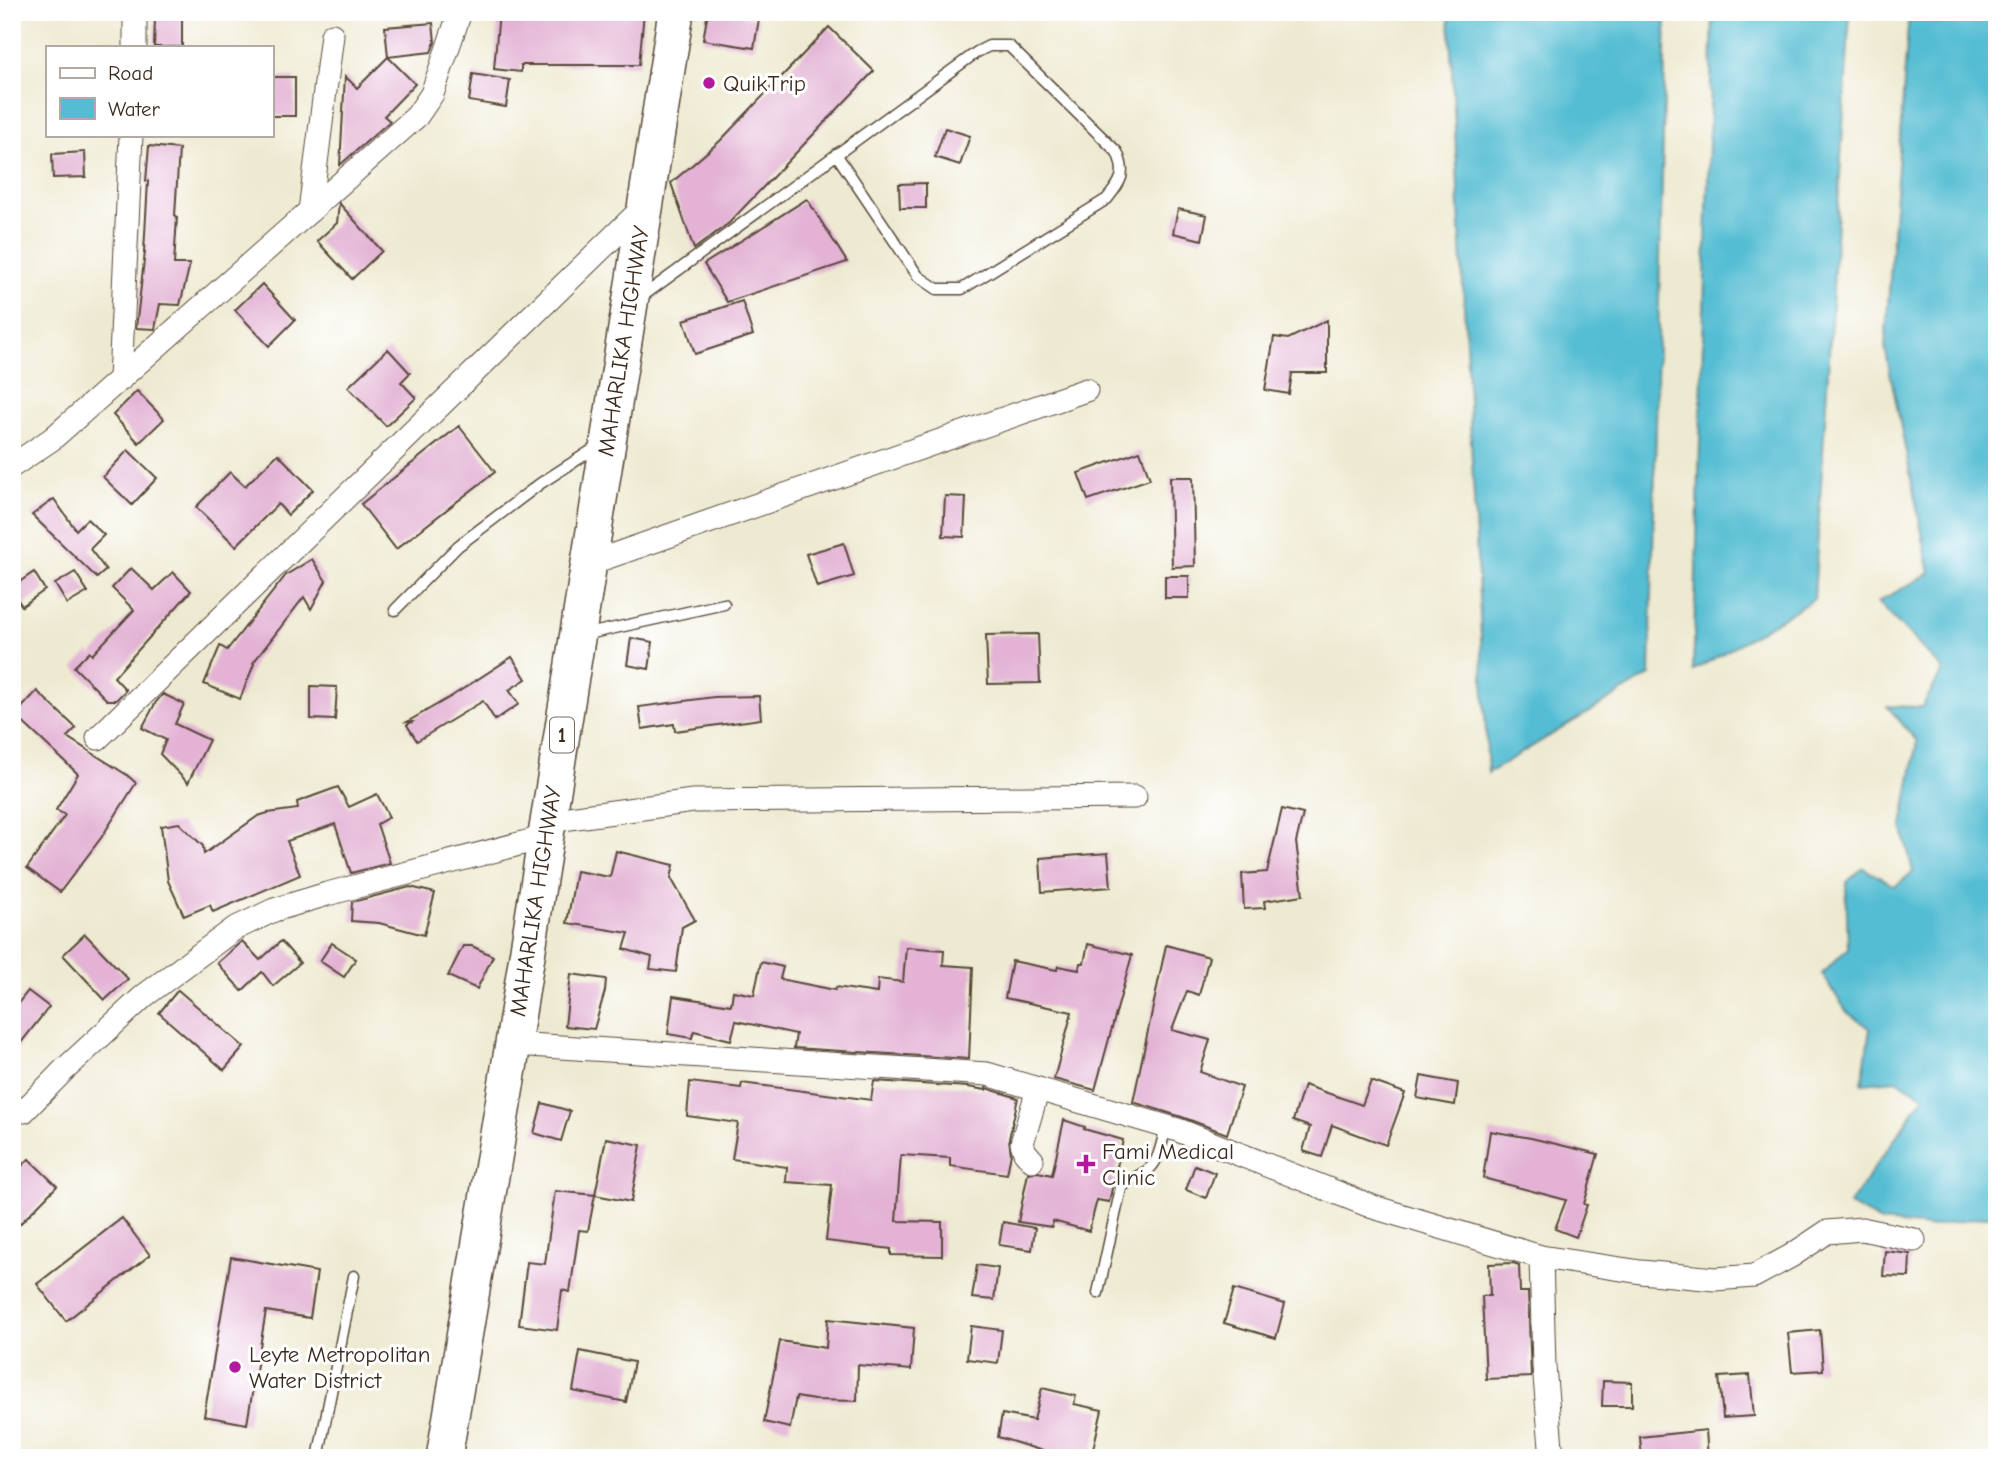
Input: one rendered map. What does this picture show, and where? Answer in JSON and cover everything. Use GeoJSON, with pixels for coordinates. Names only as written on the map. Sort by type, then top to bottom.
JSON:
{"type":"FeatureCollection","features":[{"type":"Feature","properties":{"kind":"main road","name":"MAHARLIKA HIGHWAY"},"geometry":{"type":"LineString","coordinates":[[444,1458],[513,1044],[676,12]]}},
{"type":"Feature","properties":{"kind":"street"},"geometry":{"type":"LineString","coordinates":[[135,12],[135,46]]}},
{"type":"Feature","properties":{"kind":"street"},"geometry":{"type":"LineString","coordinates":[[12,466],[52,439],[416,116],[432,94],[460,12]]}},
{"type":"Feature","properties":{"kind":"street"},"geometry":{"type":"LineString","coordinates":[[310,211],[332,35]]}},
{"type":"Feature","properties":{"kind":"street"},"geometry":{"type":"LineString","coordinates":[[120,380],[131,136]]}},
{"type":"Feature","properties":{"kind":"street"},"geometry":{"type":"LineString","coordinates":[[98,738],[644,207]]}},
{"type":"Feature","properties":{"kind":"street"},"geometry":{"type":"LineString","coordinates":[[589,564],[1086,390]]}},
{"type":"Feature","properties":{"kind":"street"},"geometry":{"type":"LineString","coordinates":[[24,1111],[144,996],[234,929],[274,910],[547,829],[693,801],[1135,797]]}},
{"type":"Feature","properties":{"kind":"street"},"geometry":{"type":"LineString","coordinates":[[513,1044],[987,1074],[1166,1127],[1373,1207],[1541,1257],[1641,1272],[1714,1279],[1754,1276],[1827,1232],[1862,1229],[1914,1240]]}},
{"type":"Feature","properties":{"kind":"street"},"geometry":{"type":"LineString","coordinates":[[1032,1160],[1022,1143],[1038,1089]]}},
{"type":"Feature","properties":{"kind":"street"},"geometry":{"type":"LineString","coordinates":[[1541,1257],[1544,1366],[1552,1458]]}},
{"type":"Feature","properties":{"kind":"lane"},"geometry":{"type":"LineString","coordinates":[[629,306],[836,154],[977,52],[989,46],[1009,46],[1117,152],[1122,162],[1122,178],[1107,198],[962,289],[937,289],[918,276],[836,154]]}},
{"type":"Feature","properties":{"kind":"lane"},"geometry":{"type":"LineString","coordinates":[[395,610],[458,546],[541,483],[608,440]]}},
{"type":"Feature","properties":{"kind":"lane"},"geometry":{"type":"LineString","coordinates":[[577,637],[724,604]]}},
{"type":"Feature","properties":{"kind":"lane"},"geometry":{"type":"LineString","coordinates":[[1098,1293],[1121,1188],[1130,1178],[1149,1168],[1157,1158],[1166,1127]]}},
{"type":"Feature","properties":{"kind":"lane"},"geometry":{"type":"LineString","coordinates":[[318,1458],[354,1276]]}},
{"type":"Feature","properties":{"kind":"water"},"geometry":{"type":"Polygon","coordinates":[[[1449,12],[1666,12],[1650,675],[1488,773],[1449,12]]]}},
{"type":"Feature","properties":{"kind":"water"},"geometry":{"type":"Polygon","coordinates":[[[1713,12],[1850,12],[1814,599],[1693,671],[1713,12]]]}},
{"type":"Feature","properties":{"kind":"water"},"geometry":{"type":"Polygon","coordinates":[[[1909,12],[1997,12],[1997,1216],[1929,1227],[1881,1222],[1849,1205],[1924,1096],[1897,1080],[1862,1083],[1870,1029],[1847,1012],[1822,974],[1848,948],[1846,883],[1863,868],[1895,886],[1913,872],[1902,826],[1917,741],[1887,706],[1922,707],[1943,670],[1878,602],[1930,573],[1885,347],[1909,12]]]}},
{"type":"Feature","properties":{"kind":"building"},"geometry":{"type":"Polygon","coordinates":[[[160,12],[182,12],[182,46],[154,46],[155,18],[159,18],[160,12]]]}},
{"type":"Feature","properties":{"kind":"building"},"geometry":{"type":"Polygon","coordinates":[[[499,12],[644,12],[639,65],[521,65],[521,72],[494,69],[499,12]]]}},
{"type":"Feature","properties":{"kind":"building"},"geometry":{"type":"Polygon","coordinates":[[[708,12],[725,12],[759,19],[754,48],[703,40],[708,12]]]}},
{"type":"Feature","properties":{"kind":"building"},"geometry":{"type":"Polygon","coordinates":[[[433,23],[435,42],[431,52],[388,57],[385,27],[433,23]]]}},
{"type":"Feature","properties":{"kind":"building"},"geometry":{"type":"Polygon","coordinates":[[[829,27],[874,71],[729,223],[694,249],[671,183],[720,141],[829,27]]]}},
{"type":"Feature","properties":{"kind":"building"},"geometry":{"type":"Polygon","coordinates":[[[388,57],[415,84],[384,116],[390,121],[340,165],[345,76],[357,88],[388,57]]]}},
{"type":"Feature","properties":{"kind":"building"},"geometry":{"type":"Polygon","coordinates":[[[473,74],[510,80],[506,107],[469,101],[473,74]]]}},
{"type":"Feature","properties":{"kind":"building"},"geometry":{"type":"Polygon","coordinates":[[[273,77],[295,77],[295,116],[273,116],[273,77]]]}},
{"type":"Feature","properties":{"kind":"building"},"geometry":{"type":"Polygon","coordinates":[[[945,128],[970,136],[960,165],[935,157],[945,128]]]}},
{"type":"Feature","properties":{"kind":"building"},"geometry":{"type":"Polygon","coordinates":[[[149,146],[179,149],[174,264],[190,264],[180,305],[160,304],[155,329],[136,328],[145,252],[149,146]]]}},
{"type":"Feature","properties":{"kind":"building"},"geometry":{"type":"Polygon","coordinates":[[[85,152],[86,177],[53,178],[52,154],[85,152]]]}},
{"type":"Feature","properties":{"kind":"building"},"geometry":{"type":"Polygon","coordinates":[[[926,183],[926,208],[900,208],[899,184],[926,183]]]}},
{"type":"Feature","properties":{"kind":"building"},"geometry":{"type":"Polygon","coordinates":[[[807,199],[847,262],[727,302],[704,264],[807,199]]]}},
{"type":"Feature","properties":{"kind":"building"},"geometry":{"type":"Polygon","coordinates":[[[339,203],[382,251],[352,279],[317,241],[337,223],[339,203]]]}},
{"type":"Feature","properties":{"kind":"building"},"geometry":{"type":"Polygon","coordinates":[[[1178,209],[1207,215],[1202,240],[1173,233],[1178,209]]]}},
{"type":"Feature","properties":{"kind":"building"},"geometry":{"type":"Polygon","coordinates":[[[262,284],[295,320],[269,346],[235,310],[262,284]]]}},
{"type":"Feature","properties":{"kind":"building"},"geometry":{"type":"Polygon","coordinates":[[[742,301],[753,335],[695,354],[684,320],[742,301]]]}},
{"type":"Feature","properties":{"kind":"building"},"geometry":{"type":"Polygon","coordinates":[[[1327,320],[1327,373],[1292,373],[1289,394],[1265,390],[1274,337],[1288,339],[1327,320]]]}},
{"type":"Feature","properties":{"kind":"building"},"geometry":{"type":"Polygon","coordinates":[[[388,349],[410,373],[401,382],[416,398],[386,426],[348,387],[388,349]]]}},
{"type":"Feature","properties":{"kind":"building"},"geometry":{"type":"Polygon","coordinates":[[[137,391],[164,419],[139,443],[113,415],[137,391]]]}},
{"type":"Feature","properties":{"kind":"building"},"geometry":{"type":"Polygon","coordinates":[[[459,426],[495,472],[396,549],[361,504],[459,426]]]}},
{"type":"Feature","properties":{"kind":"building"},"geometry":{"type":"Polygon","coordinates":[[[128,450],[157,478],[132,505],[103,477],[128,450]]]}},
{"type":"Feature","properties":{"kind":"building"},"geometry":{"type":"Polygon","coordinates":[[[1140,451],[1150,479],[1088,500],[1078,473],[1140,451]]]}},
{"type":"Feature","properties":{"kind":"building"},"geometry":{"type":"Polygon","coordinates":[[[278,454],[313,490],[288,515],[278,504],[236,546],[196,507],[230,472],[245,486],[278,454]]]}},
{"type":"Feature","properties":{"kind":"building"},"geometry":{"type":"Polygon","coordinates":[[[1170,477],[1193,477],[1195,566],[1172,567],[1170,477]]]}},
{"type":"Feature","properties":{"kind":"building"},"geometry":{"type":"Polygon","coordinates":[[[945,496],[966,497],[964,537],[943,536],[945,496]]]}},
{"type":"Feature","properties":{"kind":"building"},"geometry":{"type":"Polygon","coordinates":[[[54,499],[76,530],[87,519],[104,535],[90,549],[106,570],[97,578],[32,515],[54,499]]]}},
{"type":"Feature","properties":{"kind":"building"},"geometry":{"type":"Polygon","coordinates":[[[844,543],[854,576],[817,587],[806,554],[844,543]]]}},
{"type":"Feature","properties":{"kind":"building"},"geometry":{"type":"Polygon","coordinates":[[[312,559],[326,581],[311,609],[304,597],[253,663],[240,699],[204,684],[220,646],[227,650],[286,575],[312,559]]]}},
{"type":"Feature","properties":{"kind":"building"},"geometry":{"type":"Polygon","coordinates":[[[131,568],[154,590],[173,572],[191,591],[114,677],[126,690],[116,700],[107,700],[74,667],[89,652],[92,655],[134,610],[112,588],[131,568]]]}},
{"type":"Feature","properties":{"kind":"building"},"geometry":{"type":"Polygon","coordinates":[[[34,572],[45,590],[22,606],[12,587],[34,572]]]}},
{"type":"Feature","properties":{"kind":"building"},"geometry":{"type":"Polygon","coordinates":[[[75,572],[88,592],[67,604],[55,584],[75,572]]]}},
{"type":"Feature","properties":{"kind":"building"},"geometry":{"type":"Polygon","coordinates":[[[1165,576],[1189,576],[1189,598],[1165,598],[1165,576]]]}},
{"type":"Feature","properties":{"kind":"building"},"geometry":{"type":"Polygon","coordinates":[[[1038,634],[1040,683],[988,684],[986,635],[1038,634]]]}},
{"type":"Feature","properties":{"kind":"building"},"geometry":{"type":"Polygon","coordinates":[[[631,638],[653,642],[649,669],[627,665],[631,638]]]}},
{"type":"Feature","properties":{"kind":"building"},"geometry":{"type":"Polygon","coordinates":[[[512,657],[526,679],[509,690],[519,704],[495,720],[483,701],[417,741],[407,725],[412,722],[407,722],[512,657]]]}},
{"type":"Feature","properties":{"kind":"building"},"geometry":{"type":"Polygon","coordinates":[[[311,686],[337,687],[335,720],[311,719],[311,686]]]}},
{"type":"Feature","properties":{"kind":"building"},"geometry":{"type":"Polygon","coordinates":[[[37,691],[76,728],[67,737],[136,783],[101,838],[60,892],[27,868],[65,815],[56,810],[78,774],[15,715],[37,691]]]}},
{"type":"Feature","properties":{"kind":"building"},"geometry":{"type":"Polygon","coordinates":[[[163,694],[184,704],[175,724],[209,740],[188,783],[160,754],[166,740],[142,728],[163,694]]]}},
{"type":"Feature","properties":{"kind":"building"},"geometry":{"type":"Polygon","coordinates":[[[759,696],[761,719],[675,731],[674,724],[642,729],[639,707],[714,697],[759,696]]]}},
{"type":"Feature","properties":{"kind":"building"},"geometry":{"type":"Polygon","coordinates":[[[338,787],[349,807],[377,794],[389,817],[377,824],[390,863],[351,873],[335,824],[287,841],[300,875],[213,912],[210,905],[184,916],[168,881],[161,826],[179,823],[203,846],[204,854],[258,816],[298,809],[297,802],[338,787]]]}},
{"type":"Feature","properties":{"kind":"building"},"geometry":{"type":"Polygon","coordinates":[[[1282,809],[1303,814],[1296,842],[1303,895],[1264,901],[1265,908],[1244,909],[1242,874],[1267,872],[1282,809]]]}},
{"type":"Feature","properties":{"kind":"building"},"geometry":{"type":"Polygon","coordinates":[[[616,851],[674,865],[671,878],[695,920],[682,927],[676,972],[650,969],[652,957],[624,949],[629,933],[567,923],[576,871],[610,877],[616,851]]]}},
{"type":"Feature","properties":{"kind":"building"},"geometry":{"type":"Polygon","coordinates":[[[1108,853],[1111,887],[1042,892],[1040,858],[1108,853]]]}},
{"type":"Feature","properties":{"kind":"building"},"geometry":{"type":"Polygon","coordinates":[[[410,887],[435,893],[424,935],[379,923],[351,921],[352,902],[410,887]]]}},
{"type":"Feature","properties":{"kind":"building"},"geometry":{"type":"Polygon","coordinates":[[[85,934],[128,979],[105,1000],[63,955],[85,934]]]}},
{"type":"Feature","properties":{"kind":"building"},"geometry":{"type":"Polygon","coordinates":[[[242,941],[260,960],[281,941],[300,963],[273,986],[262,972],[242,991],[217,963],[242,941]]]}},
{"type":"Feature","properties":{"kind":"building"},"geometry":{"type":"Polygon","coordinates":[[[332,943],[356,959],[344,977],[320,961],[332,943]]]}},
{"type":"Feature","properties":{"kind":"building"},"geometry":{"type":"Polygon","coordinates":[[[1088,944],[1132,955],[1095,1090],[1054,1079],[1072,1012],[1005,998],[1012,961],[1057,970],[1058,966],[1079,970],[1080,963],[1084,963],[1088,944]]]}},
{"type":"Feature","properties":{"kind":"building"},"geometry":{"type":"Polygon","coordinates":[[[1166,945],[1209,957],[1199,995],[1187,991],[1172,1030],[1210,1040],[1200,1072],[1242,1087],[1227,1134],[1133,1102],[1166,945]]]}},
{"type":"Feature","properties":{"kind":"building"},"geometry":{"type":"Polygon","coordinates":[[[463,946],[472,946],[493,956],[477,989],[448,976],[463,946]]]}},
{"type":"Feature","properties":{"kind":"building"},"geometry":{"type":"Polygon","coordinates":[[[906,947],[944,950],[943,965],[973,967],[969,1059],[794,1048],[796,1034],[736,1021],[731,1040],[694,1031],[692,1038],[668,1034],[673,996],[731,1005],[733,991],[754,995],[761,962],[783,967],[780,979],[835,990],[836,987],[877,993],[878,979],[903,982],[906,947]]]}},
{"type":"Feature","properties":{"kind":"building"},"geometry":{"type":"Polygon","coordinates":[[[571,974],[606,979],[594,1029],[565,1026],[571,974]]]}},
{"type":"Feature","properties":{"kind":"building"},"geometry":{"type":"Polygon","coordinates":[[[178,990],[244,1047],[224,1070],[159,1013],[178,990]]]}},
{"type":"Feature","properties":{"kind":"building"},"geometry":{"type":"Polygon","coordinates":[[[28,991],[49,1007],[12,1054],[12,1011],[28,991]]]}},
{"type":"Feature","properties":{"kind":"building"},"geometry":{"type":"Polygon","coordinates":[[[1421,1076],[1458,1083],[1455,1105],[1417,1098],[1421,1076]]]}},
{"type":"Feature","properties":{"kind":"building"},"geometry":{"type":"Polygon","coordinates":[[[874,1081],[986,1088],[1018,1098],[1009,1139],[1011,1154],[1007,1174],[950,1166],[950,1158],[901,1155],[896,1221],[942,1222],[942,1256],[891,1255],[891,1249],[826,1241],[832,1185],[786,1182],[787,1167],[732,1159],[738,1123],[687,1116],[690,1082],[741,1088],[742,1083],[871,1100],[874,1081]]]}},
{"type":"Feature","properties":{"kind":"building"},"geometry":{"type":"Polygon","coordinates":[[[1371,1081],[1405,1093],[1386,1145],[1332,1125],[1322,1157],[1303,1151],[1310,1127],[1293,1121],[1304,1085],[1362,1105],[1371,1081]]]}},
{"type":"Feature","properties":{"kind":"building"},"geometry":{"type":"Polygon","coordinates":[[[542,1103],[570,1111],[561,1141],[534,1133],[542,1103]]]}},
{"type":"Feature","properties":{"kind":"building"},"geometry":{"type":"Polygon","coordinates":[[[1064,1120],[1085,1127],[1084,1129],[1123,1140],[1109,1202],[1097,1200],[1089,1231],[1053,1221],[1052,1227],[1018,1222],[1028,1173],[1052,1175],[1064,1120]]]}},
{"type":"Feature","properties":{"kind":"building"},"geometry":{"type":"Polygon","coordinates":[[[1490,1131],[1598,1154],[1584,1204],[1587,1205],[1576,1237],[1555,1229],[1566,1200],[1483,1178],[1490,1131]]]}},
{"type":"Feature","properties":{"kind":"building"},"geometry":{"type":"Polygon","coordinates":[[[606,1138],[641,1145],[631,1202],[595,1195],[606,1138]]]}},
{"type":"Feature","properties":{"kind":"building"},"geometry":{"type":"Polygon","coordinates":[[[29,1159],[57,1186],[12,1232],[12,1176],[29,1159]]]}},
{"type":"Feature","properties":{"kind":"building"},"geometry":{"type":"Polygon","coordinates":[[[1195,1165],[1215,1173],[1206,1198],[1186,1190],[1195,1165]]]}},
{"type":"Feature","properties":{"kind":"building"},"geometry":{"type":"Polygon","coordinates":[[[555,1191],[595,1195],[588,1231],[579,1230],[570,1292],[562,1290],[557,1330],[519,1325],[527,1262],[545,1264],[555,1191]]]}},
{"type":"Feature","properties":{"kind":"building"},"geometry":{"type":"Polygon","coordinates":[[[122,1218],[150,1255],[66,1321],[37,1284],[122,1218]]]}},
{"type":"Feature","properties":{"kind":"building"},"geometry":{"type":"Polygon","coordinates":[[[1003,1222],[1035,1228],[1032,1250],[999,1245],[1003,1222]]]}},
{"type":"Feature","properties":{"kind":"building"},"geometry":{"type":"Polygon","coordinates":[[[1885,1251],[1910,1254],[1909,1277],[1883,1276],[1885,1251]]]}},
{"type":"Feature","properties":{"kind":"building","name":"Leyte Metropolitan Water District"},"geometry":{"type":"Polygon","coordinates":[[[231,1257],[317,1272],[310,1318],[266,1311],[247,1424],[204,1416],[231,1257]]]}},
{"type":"Feature","properties":{"kind":"building"},"geometry":{"type":"Polygon","coordinates":[[[1489,1264],[1519,1265],[1520,1292],[1528,1292],[1531,1377],[1486,1379],[1482,1296],[1490,1296],[1489,1264]]]}},
{"type":"Feature","properties":{"kind":"building"},"geometry":{"type":"Polygon","coordinates":[[[977,1265],[998,1268],[994,1300],[972,1298],[977,1265]]]}},
{"type":"Feature","properties":{"kind":"building"},"geometry":{"type":"Polygon","coordinates":[[[1234,1289],[1285,1304],[1276,1338],[1224,1323],[1234,1289]]]}},
{"type":"Feature","properties":{"kind":"building"},"geometry":{"type":"Polygon","coordinates":[[[828,1319],[914,1328],[911,1370],[858,1365],[857,1401],[796,1397],[790,1428],[764,1422],[780,1341],[826,1348],[828,1319]]]}},
{"type":"Feature","properties":{"kind":"building"},"geometry":{"type":"Polygon","coordinates":[[[971,1326],[1002,1330],[998,1363],[967,1359],[971,1326]]]}},
{"type":"Feature","properties":{"kind":"building"},"geometry":{"type":"Polygon","coordinates":[[[1820,1330],[1823,1370],[1792,1372],[1788,1333],[1820,1330]]]}},
{"type":"Feature","properties":{"kind":"building"},"geometry":{"type":"Polygon","coordinates":[[[580,1351],[634,1362],[626,1402],[573,1391],[580,1351]]]}},
{"type":"Feature","properties":{"kind":"building"},"geometry":{"type":"Polygon","coordinates":[[[1750,1375],[1754,1416],[1723,1418],[1719,1377],[1750,1375]]]}},
{"type":"Feature","properties":{"kind":"building"},"geometry":{"type":"Polygon","coordinates":[[[1603,1381],[1632,1382],[1632,1406],[1602,1406],[1603,1381]]]}},
{"type":"Feature","properties":{"kind":"building"},"geometry":{"type":"Polygon","coordinates":[[[1042,1388],[1076,1396],[1074,1404],[1102,1410],[1091,1458],[1065,1458],[998,1437],[1002,1414],[1034,1420],[1042,1388]]]}},
{"type":"Feature","properties":{"kind":"building"},"geometry":{"type":"Polygon","coordinates":[[[1706,1430],[1708,1458],[1642,1458],[1640,1437],[1706,1430]]]}},
{"type":"Feature","properties":{"kind":"place","name":"QuikTrip"},"geometry":{"type":"Point","coordinates":[709,83]}},
{"type":"Feature","properties":{"kind":"place","name":"Fami Medical Clinic"},"geometry":{"type":"Point","coordinates":[1086,1164]}},
{"type":"Feature","properties":{"kind":"place","name":"Leyte Metropolitan Water District"},"geometry":{"type":"Point","coordinates":[235,1367]}}]}
